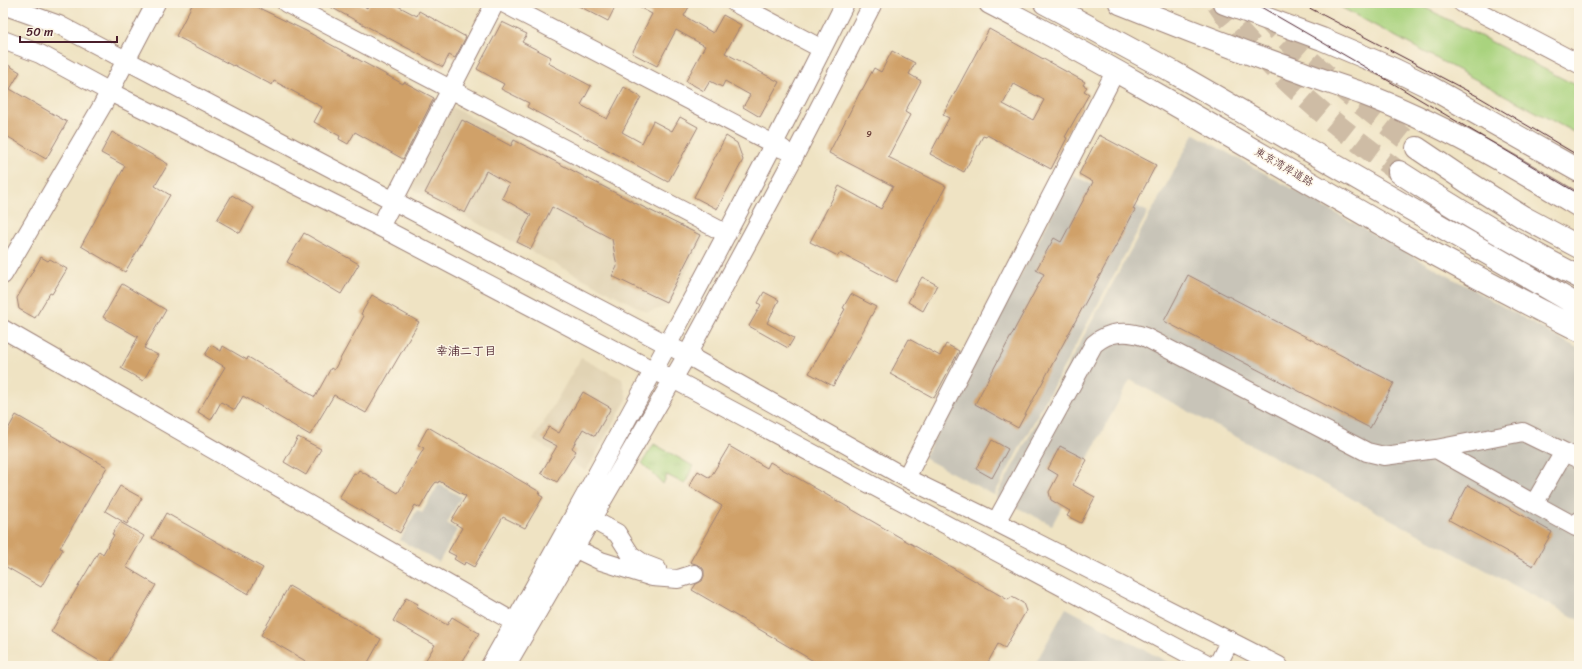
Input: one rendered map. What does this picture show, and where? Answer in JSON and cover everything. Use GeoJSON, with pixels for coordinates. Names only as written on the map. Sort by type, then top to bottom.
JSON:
{"type":"FeatureCollection","features":[{"type":"Feature","properties":{"kind":"highway","name":"東京湾岸道路"},"geometry":{"type":"LineString","coordinates":[[990,3],[1116,70],[1409,240],[1579,330]]}},
{"type":"Feature","properties":{"kind":"highway"},"geometry":{"type":"LineString","coordinates":[[1045,3],[1173,72],[1579,306]]}},
{"type":"Feature","properties":{"kind":"highway"},"geometry":{"type":"LineString","coordinates":[[1120,3],[1293,69],[1362,93],[1412,115],[1504,162],[1579,206]]}},
{"type":"Feature","properties":{"kind":"highway"},"geometry":{"type":"LineString","coordinates":[[1224,3],[1322,39],[1393,69],[1428,86],[1579,171]]}},
{"type":"Feature","properties":{"kind":"highway"},"geometry":{"type":"LineString","coordinates":[[1417,148],[1523,217],[1579,247]]}},
{"type":"Feature","properties":{"kind":"highway"},"geometry":{"type":"LineString","coordinates":[[1399,172],[1450,206],[1498,234],[1579,277]]}},
{"type":"Feature","properties":{"kind":"street"},"geometry":{"type":"LineString","coordinates":[[3,275],[110,92],[156,3]]}},
{"type":"Feature","properties":{"kind":"street"},"geometry":{"type":"LineString","coordinates":[[286,3],[726,234]]}},
{"type":"Feature","properties":{"kind":"street"},"geometry":{"type":"LineString","coordinates":[[380,227],[495,3]]}},
{"type":"Feature","properties":{"kind":"street"},"geometry":{"type":"LineString","coordinates":[[503,3],[795,155]]}},
{"type":"Feature","properties":{"kind":"street"},"geometry":{"type":"LineString","coordinates":[[735,3],[822,49]]}},
{"type":"Feature","properties":{"kind":"street"},"geometry":{"type":"LineString","coordinates":[[506,666],[521,626],[667,344],[774,145],[845,3]]}},
{"type":"Feature","properties":{"kind":"street"},"geometry":{"type":"LineString","coordinates":[[490,666],[521,626],[574,548],[687,355],[795,155],[873,3]]}},
{"type":"Feature","properties":{"kind":"street"},"geometry":{"type":"LineString","coordinates":[[1462,3],[1579,64]]}},
{"type":"Feature","properties":{"kind":"street"},"geometry":{"type":"LineString","coordinates":[[3,5],[59,25],[667,344],[906,478],[996,522],[1279,666]]}},
{"type":"Feature","properties":{"kind":"street"},"geometry":{"type":"LineString","coordinates":[[3,40],[40,54],[110,92],[380,227],[654,371],[673,379],[1211,666]]}},
{"type":"Feature","properties":{"kind":"street"},"geometry":{"type":"LineString","coordinates":[[906,478],[1116,70]]}},
{"type":"Feature","properties":{"kind":"street"},"geometry":{"type":"LineString","coordinates":[[3,329],[521,626]]}},
{"type":"Feature","properties":{"kind":"street"},"geometry":{"type":"LineString","coordinates":[[996,522],[1094,344],[1100,339],[1119,333],[1137,334],[1145,337],[1367,452],[1384,456],[1436,449],[1524,432],[1571,456],[1534,504]]}},
{"type":"Feature","properties":{"kind":"street"},"geometry":{"type":"LineString","coordinates":[[1436,449],[1576,527],[1579,521]]}},
{"type":"Feature","properties":{"kind":"street"},"geometry":{"type":"LineString","coordinates":[[574,548],[601,561],[652,576],[678,579],[694,574],[681,570],[662,571],[644,564],[631,555],[617,533],[591,519]]}},
{"type":"Feature","properties":{"kind":"street"},"geometry":{"type":"LineString","coordinates":[[1217,666],[1230,640]]}},
{"type":"Feature","properties":{"kind":"shaded area"},"geometry":{"type":"Polygon","coordinates":[[[452,107],[705,236],[667,307],[647,312],[412,189],[412,185],[452,107]]]}},
{"type":"Feature","properties":{"kind":"shaded area"},"geometry":{"type":"Polygon","coordinates":[[[1194,134],[1579,349],[1579,620],[1130,380],[1052,525],[996,497],[1194,134]]]}},
{"type":"Feature","properties":{"kind":"shaded area"},"geometry":{"type":"Polygon","coordinates":[[[1073,175],[1148,212],[994,495],[924,458],[1073,175]]]}},
{"type":"Feature","properties":{"kind":"shaded area"},"geometry":{"type":"Polygon","coordinates":[[[581,358],[622,379],[627,399],[586,471],[533,440],[581,358]]]}},
{"type":"Feature","properties":{"kind":"shaded area"},"geometry":{"type":"Polygon","coordinates":[[[439,484],[461,497],[447,523],[457,530],[439,562],[400,540],[417,510],[422,513],[439,484]]]}},
{"type":"Feature","properties":{"kind":"shaded area"},"geometry":{"type":"Polygon","coordinates":[[[1066,608],[1175,666],[1034,666],[1066,608]]]}},
{"type":"Feature","properties":{"kind":"green space"},"geometry":{"type":"Polygon","coordinates":[[[1333,3],[1416,3],[1579,87],[1579,135],[1333,3]]]}},
{"type":"Feature","properties":{"kind":"green space"},"geometry":{"type":"Polygon","coordinates":[[[654,444],[693,466],[685,484],[667,475],[663,484],[642,463],[654,444]]]}},
{"type":"Feature","properties":{"kind":"building"},"geometry":{"type":"Polygon","coordinates":[[[193,3],[249,3],[306,31],[403,84],[404,82],[434,98],[403,159],[355,132],[348,144],[339,139],[340,136],[314,122],[322,107],[274,81],[272,85],[176,36],[193,3]]]}},
{"type":"Feature","properties":{"kind":"building"},"geometry":{"type":"Polygon","coordinates":[[[323,3],[358,3],[367,8],[370,3],[392,3],[417,16],[419,11],[466,37],[455,58],[449,55],[443,67],[323,3]]]}},
{"type":"Feature","properties":{"kind":"building"},"geometry":{"type":"Polygon","coordinates":[[[573,3],[617,3],[608,21],[573,3]]]}},
{"type":"Feature","properties":{"kind":"building"},"geometry":{"type":"Polygon","coordinates":[[[631,3],[691,3],[684,16],[713,33],[723,15],[741,25],[725,53],[779,82],[760,117],[743,107],[750,95],[725,81],[722,87],[710,81],[704,91],[686,81],[705,46],[676,30],[657,66],[632,53],[652,14],[631,3]]]}},
{"type":"Feature","properties":{"kind":"building"},"geometry":{"type":"Polygon","coordinates":[[[502,22],[527,34],[522,42],[551,57],[548,63],[591,86],[581,105],[607,119],[624,87],[641,97],[622,132],[642,143],[653,121],[672,131],[680,117],[698,127],[668,182],[527,107],[529,103],[501,89],[504,84],[477,69],[502,22]]]}},
{"type":"Feature","properties":{"kind":"building"},"geometry":{"type":"Polygon","coordinates":[[[989,29],[1085,82],[1083,85],[1087,87],[1084,91],[1089,94],[1065,137],[1067,138],[1051,169],[987,135],[986,137],[983,136],[964,172],[930,154],[949,118],[943,115],[989,29]],[[1014,84],[1003,104],[1033,120],[1044,100],[1014,84]]]}},
{"type":"Feature","properties":{"kind":"building"},"geometry":{"type":"Polygon","coordinates":[[[892,51],[915,63],[909,74],[921,81],[905,112],[910,115],[888,157],[946,186],[896,282],[840,253],[838,256],[810,242],[839,186],[881,209],[893,186],[829,153],[874,68],[881,72],[892,51]]]}},
{"type":"Feature","properties":{"kind":"building"},"geometry":{"type":"Polygon","coordinates":[[[3,62],[20,72],[10,89],[67,122],[46,159],[3,134],[3,62]]]}},
{"type":"Feature","properties":{"kind":"building"},"geometry":{"type":"Polygon","coordinates":[[[462,120],[511,146],[514,140],[700,235],[666,302],[612,276],[617,267],[612,239],[552,207],[531,249],[517,242],[531,215],[502,198],[509,184],[486,171],[465,213],[425,193],[462,120]]]}},
{"type":"Feature","properties":{"kind":"building"},"geometry":{"type":"Polygon","coordinates":[[[112,132],[168,164],[155,186],[170,195],[125,272],[81,246],[125,166],[101,153],[112,132]]]}},
{"type":"Feature","properties":{"kind":"building"},"geometry":{"type":"Polygon","coordinates":[[[1099,135],[1156,165],[1133,209],[1135,210],[1018,428],[975,404],[1044,274],[1036,270],[1054,238],[1061,242],[1093,182],[1079,174],[1099,135]]]}},
{"type":"Feature","properties":{"kind":"building"},"geometry":{"type":"Polygon","coordinates":[[[726,136],[737,143],[743,160],[717,209],[694,197],[726,136]]]}},
{"type":"Feature","properties":{"kind":"building"},"geometry":{"type":"Polygon","coordinates":[[[232,195],[254,208],[240,233],[217,220],[232,195]]]}},
{"type":"Feature","properties":{"kind":"building"},"geometry":{"type":"Polygon","coordinates":[[[304,233],[359,264],[341,294],[287,262],[304,233]]]}},
{"type":"Feature","properties":{"kind":"building"},"geometry":{"type":"Polygon","coordinates":[[[41,257],[48,261],[50,259],[67,269],[35,318],[19,309],[17,298],[41,257]]]}},
{"type":"Feature","properties":{"kind":"building"},"geometry":{"type":"Polygon","coordinates":[[[1188,275],[1394,383],[1370,428],[1164,321],[1188,275]]]}},
{"type":"Feature","properties":{"kind":"building"},"geometry":{"type":"Polygon","coordinates":[[[922,277],[937,285],[923,311],[908,302],[922,277]]]}},
{"type":"Feature","properties":{"kind":"building"},"geometry":{"type":"Polygon","coordinates":[[[122,284],[166,310],[144,348],[158,355],[143,381],[121,368],[138,337],[103,317],[122,284]]]}},
{"type":"Feature","properties":{"kind":"building"},"geometry":{"type":"Polygon","coordinates":[[[764,292],[779,300],[767,323],[794,338],[788,348],[749,326],[761,305],[758,303],[764,292]]]}},
{"type":"Feature","properties":{"kind":"building"},"geometry":{"type":"Polygon","coordinates":[[[851,294],[876,307],[833,386],[809,373],[845,309],[843,308],[851,294]]]}},
{"type":"Feature","properties":{"kind":"building"},"geometry":{"type":"Polygon","coordinates":[[[372,295],[419,322],[366,413],[334,395],[310,435],[243,396],[235,410],[221,402],[211,420],[198,412],[225,367],[205,355],[211,345],[221,351],[223,346],[247,360],[248,357],[315,397],[331,368],[334,370],[364,316],[361,314],[372,295]]]}},
{"type":"Feature","properties":{"kind":"building"},"geometry":{"type":"Polygon","coordinates":[[[909,339],[940,356],[946,344],[959,351],[934,398],[890,374],[909,339]]]}},
{"type":"Feature","properties":{"kind":"building"},"geometry":{"type":"Polygon","coordinates":[[[583,392],[611,408],[595,436],[583,429],[572,448],[576,451],[557,482],[541,473],[557,446],[542,438],[549,427],[559,433],[583,392]]]}},
{"type":"Feature","properties":{"kind":"building"},"geometry":{"type":"Polygon","coordinates":[[[16,415],[107,467],[60,548],[63,549],[41,587],[3,565],[3,438],[16,415]]]}},
{"type":"Feature","properties":{"kind":"building"},"geometry":{"type":"Polygon","coordinates":[[[428,427],[540,492],[539,495],[543,497],[525,528],[503,517],[474,567],[465,562],[464,565],[454,559],[456,556],[448,552],[462,528],[451,521],[466,496],[439,481],[432,487],[420,508],[415,505],[400,533],[339,498],[354,473],[356,474],[359,470],[398,493],[424,448],[418,445],[428,427]]]}},
{"type":"Feature","properties":{"kind":"building"},"geometry":{"type":"Polygon","coordinates":[[[298,437],[321,449],[306,475],[284,462],[298,437]]]}},
{"type":"Feature","properties":{"kind":"building"},"geometry":{"type":"Polygon","coordinates":[[[992,440],[1008,449],[992,478],[976,469],[992,440]]]}},
{"type":"Feature","properties":{"kind":"building"},"geometry":{"type":"Polygon","coordinates":[[[729,446],[767,468],[770,462],[1008,600],[1012,597],[1023,603],[1026,611],[1005,648],[998,644],[986,666],[822,666],[692,590],[696,584],[702,581],[704,570],[701,566],[690,562],[722,506],[689,486],[698,471],[710,478],[729,446]]]}},
{"type":"Feature","properties":{"kind":"building"},"geometry":{"type":"Polygon","coordinates":[[[1060,446],[1087,460],[1073,485],[1095,497],[1081,523],[1067,516],[1070,511],[1051,500],[1049,492],[1058,475],[1048,469],[1060,446]]]}},
{"type":"Feature","properties":{"kind":"building"},"geometry":{"type":"Polygon","coordinates":[[[1468,485],[1552,532],[1533,566],[1449,520],[1468,485]]]}},
{"type":"Feature","properties":{"kind":"building"},"geometry":{"type":"Polygon","coordinates":[[[120,486],[142,498],[127,524],[105,511],[120,486]]]}},
{"type":"Feature","properties":{"kind":"building"},"geometry":{"type":"Polygon","coordinates":[[[166,513],[263,568],[248,594],[152,538],[166,513]]]}},
{"type":"Feature","properties":{"kind":"building"},"geometry":{"type":"Polygon","coordinates":[[[120,522],[144,536],[126,567],[156,585],[108,666],[51,632],[99,551],[103,554],[114,535],[112,534],[120,522]]]}},
{"type":"Feature","properties":{"kind":"building"},"geometry":{"type":"Polygon","coordinates":[[[289,586],[381,639],[366,666],[314,666],[261,635],[289,586]]]}},
{"type":"Feature","properties":{"kind":"building"},"geometry":{"type":"Polygon","coordinates":[[[406,598],[418,604],[416,607],[447,625],[452,617],[479,633],[460,666],[422,666],[435,645],[393,621],[406,598]]]}},
{"type":"Feature","properties":{"kind":"tunnel"},"geometry":{"type":"LineString","coordinates":[[1217,3],[1240,33],[1289,83],[1361,144],[1399,172]]}},
{"type":"Feature","properties":{"kind":"tunnel"},"geometry":{"type":"LineString","coordinates":[[1264,15],[1285,38],[1320,70],[1417,148]]}},
{"type":"Feature","properties":{"kind":"tram line"},"geometry":{"type":"LineString","coordinates":[[1254,3],[1579,194]]}},
{"type":"Feature","properties":{"kind":"tram line"},"geometry":{"type":"LineString","coordinates":[[1300,3],[1479,97],[1579,156]]}},
{"type":"Feature","properties":{"kind":"district","name":"幸浦二丁目"},"geometry":{"type":"Point","coordinates":[466,351]}}]}
